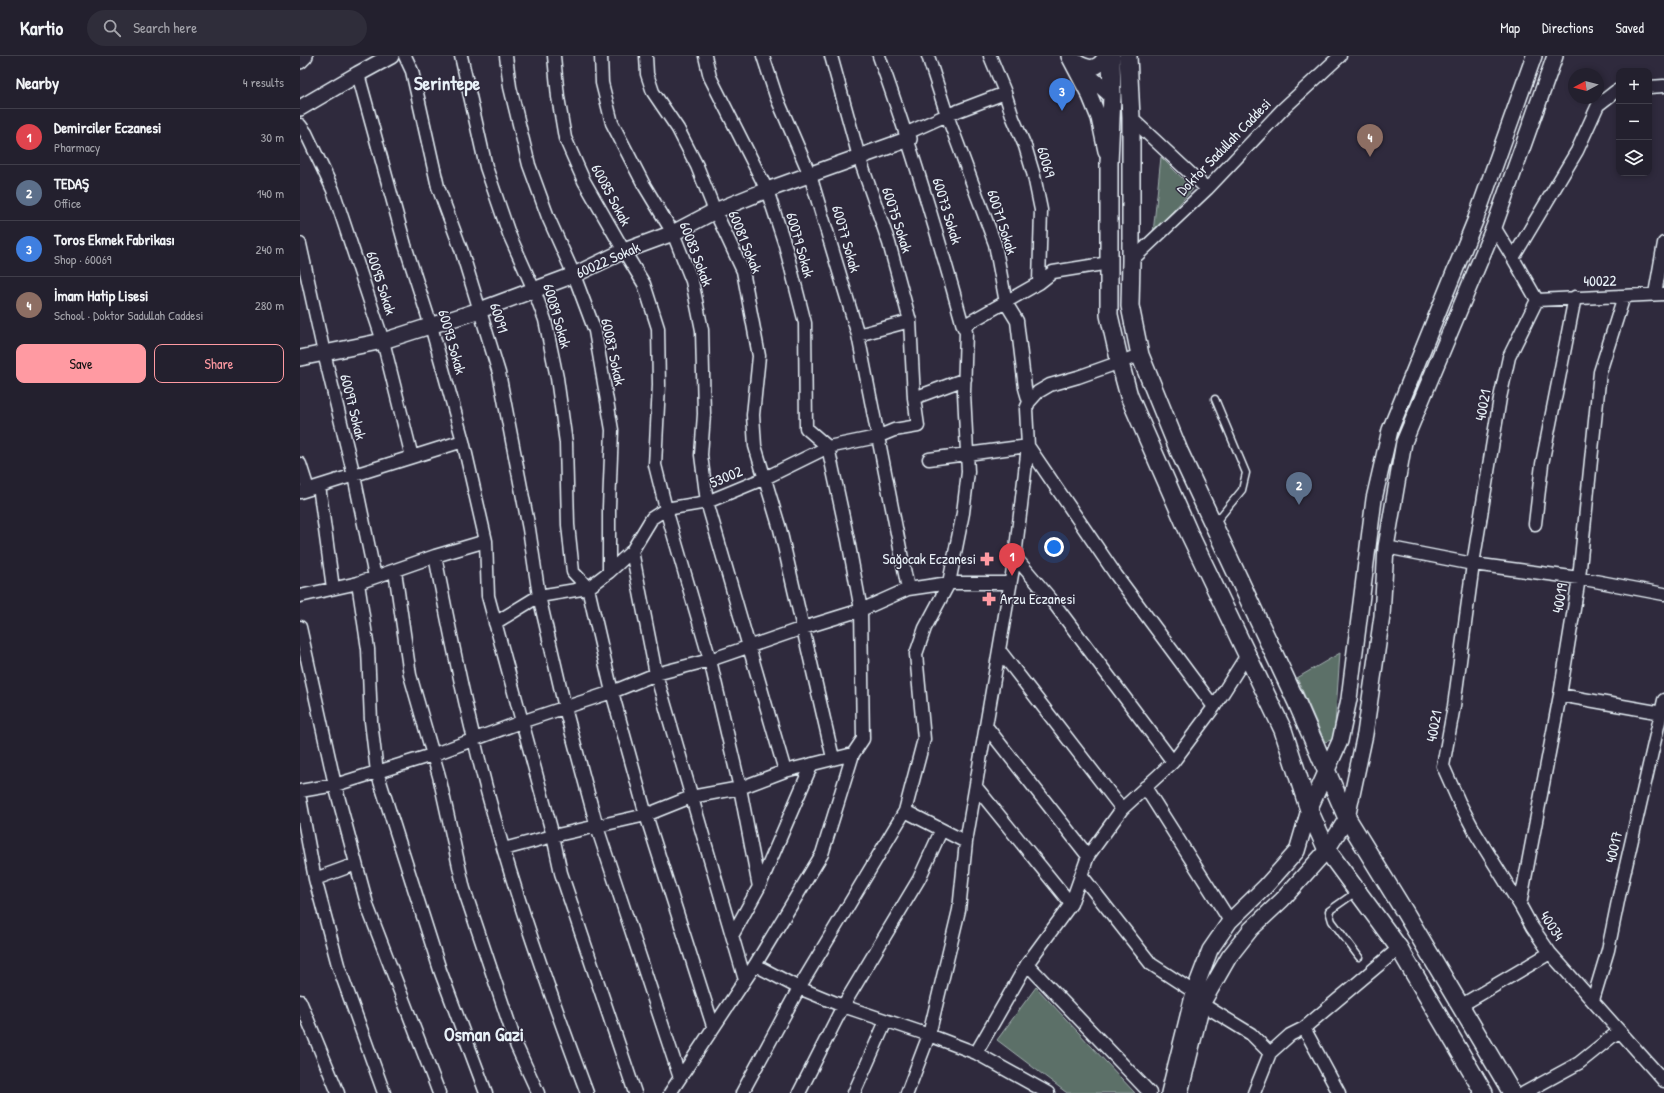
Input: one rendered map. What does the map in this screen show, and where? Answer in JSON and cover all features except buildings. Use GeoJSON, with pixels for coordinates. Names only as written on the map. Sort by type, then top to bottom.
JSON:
{"type":"FeatureCollection","features":[{"type":"Feature","properties":{"kind":"main road"},"geometry":{"type":"LineString","coordinates":[[1111,56],[1112,96],[1109,163],[1109,315],[1129,396],[1189,533],[1283,730],[1309,810],[1328,850],[1399,948],[1484,1093]]}},
{"type":"Feature","properties":{"kind":"main road"},"geometry":{"type":"LineString","coordinates":[[1128,56],[1131,118],[1130,306],[1140,355],[1179,451],[1297,703],[1326,773],[1347,818],[1406,914],[1512,1093]]}},
{"type":"Feature","properties":{"kind":"main road"},"geometry":{"type":"LineString","coordinates":[[1112,96],[1131,118]]}},
{"type":"Feature","properties":{"kind":"street"},"geometry":{"type":"LineString","coordinates":[[300,61],[305,56]]}},
{"type":"Feature","properties":{"kind":"street"},"geometry":{"type":"LineString","coordinates":[[300,108],[391,56]]}},
{"type":"Feature","properties":{"kind":"street","name":"60091"},"geometry":{"type":"LineString","coordinates":[[405,56],[412,72],[438,187],[461,250],[499,373],[529,529],[539,596],[565,708],[597,827],[680,1078]]}},
{"type":"Feature","properties":{"kind":"street","name":"60089 Sokak"},"geometry":{"type":"LineString","coordinates":[[461,56],[486,167],[510,234],[545,320],[557,378],[566,443],[568,525],[573,572],[588,588]]}},
{"type":"Feature","properties":{"kind":"street","name":"60087 Sokak"},"geometry":{"type":"LineString","coordinates":[[506,56],[510,87],[528,165],[548,217],[574,275],[595,331],[612,430],[609,507],[610,572]]}},
{"type":"Feature","properties":{"kind":"street","name":"60085 Sokak"},"geometry":{"type":"LineString","coordinates":[[554,56],[558,97],[565,138],[584,181],[644,284],[658,328],[659,385],[655,465],[666,509],[710,660],[740,788],[759,887]]}},
{"type":"Feature","properties":{"kind":"street","name":"60083 Sokak"},"geometry":{"type":"LineString","coordinates":[[601,56],[602,83],[612,123],[644,185],[673,233],[692,281],[702,330],[704,414],[701,455],[706,502],[786,772]]}},
{"type":"Feature","properties":{"kind":"street","name":"60081 Sokak"},"geometry":{"type":"LineString","coordinates":[[646,56],[647,74],[653,92],[678,129],[697,166],[742,271],[760,356],[753,415],[755,446],[780,529],[833,758]]}},
{"type":"Feature","properties":{"kind":"street","name":"60079 Sokak"},"geometry":{"type":"LineString","coordinates":[[705,56],[710,77],[767,190],[785,245],[805,323],[806,428],[828,447]]}},
{"type":"Feature","properties":{"kind":"street","name":"60077 Sokak"},"geometry":{"type":"LineString","coordinates":[[763,56],[776,96],[810,174],[858,335],[908,589]]}},
{"type":"Feature","properties":{"kind":"street","name":"60075 Sokak"},"geometry":{"type":"LineString","coordinates":[[831,56],[859,157],[889,243],[910,321],[914,398]]}},
{"type":"Feature","properties":{"kind":"street","name":"60073 Sokak"},"geometry":{"type":"LineString","coordinates":[[742,1093],[799,988],[905,811],[924,739],[916,654],[925,628],[949,583],[963,513],[968,472],[965,379],[966,332],[908,136],[879,56]]}},
{"type":"Feature","properties":{"kind":"street","name":"60071 Sokak"},"geometry":{"type":"LineString","coordinates":[[928,56],[947,115],[995,244],[1006,303],[1017,320],[1025,388],[1029,402]]}},
{"type":"Feature","properties":{"kind":"street","name":"60069"},"geometry":{"type":"LineString","coordinates":[[990,56],[1006,93],[1013,118],[1025,146],[1034,176],[1041,210],[1039,283]]}},
{"type":"Feature","properties":{"kind":"street"},"geometry":{"type":"LineString","coordinates":[[1069,56],[1085,67],[1094,68],[1102,63],[1106,56]]}},
{"type":"Feature","properties":{"kind":"street"},"geometry":{"type":"LineString","coordinates":[[1069,56],[1088,76],[1112,96]]}},
{"type":"Feature","properties":{"kind":"street"},"geometry":{"type":"LineString","coordinates":[[1069,56],[1090,96],[1099,118],[1109,163]]}},
{"type":"Feature","properties":{"kind":"street","name":"Doktor Sadullah Caddesi"},"geometry":{"type":"LineString","coordinates":[[1131,261],[1207,189],[1283,109],[1340,56]]}},
{"type":"Feature","properties":{"kind":"street"},"geometry":{"type":"LineString","coordinates":[[1169,1093],[1198,998],[1210,950],[1230,921],[1265,887],[1297,851],[1309,810],[1340,741],[1349,699],[1374,499],[1390,430],[1476,221],[1534,56]]}},
{"type":"Feature","properties":{"kind":"street"},"geometry":{"type":"LineString","coordinates":[[1180,1093],[1198,998],[1251,929],[1282,900],[1328,850],[1347,818],[1366,727],[1382,616],[1386,547],[1404,442],[1494,227],[1554,56]]}},
{"type":"Feature","properties":{"kind":"street","name":"60093 Sokak"},"geometry":{"type":"LineString","coordinates":[[358,74],[405,246],[431,326],[463,441],[486,541],[488,596],[553,836],[561,873],[635,1093]]}},
{"type":"Feature","properties":{"kind":"street"},"geometry":{"type":"LineString","coordinates":[[1652,87],[1664,86]]}},
{"type":"Feature","properties":{"kind":"street"},"geometry":{"type":"LineString","coordinates":[[1513,258],[1577,152],[1598,105],[1616,91]]}},
{"type":"Feature","properties":{"kind":"street"},"geometry":{"type":"LineString","coordinates":[[908,136],[947,115],[1006,93]]}},
{"type":"Feature","properties":{"kind":"street"},"geometry":{"type":"LineString","coordinates":[[1131,118],[1207,189]]}},
{"type":"Feature","properties":{"kind":"street","name":"60095 Sokak"},"geometry":{"type":"LineString","coordinates":[[300,125],[306,133],[333,190],[383,341],[412,457]]}},
{"type":"Feature","properties":{"kind":"street","name":"60022 Sokak"},"geometry":{"type":"LineString","coordinates":[[300,358],[383,341],[480,310],[574,275],[624,251],[673,233],[715,211],[767,190],[859,157],[908,136]]}},
{"type":"Feature","properties":{"kind":"street"},"geometry":{"type":"LineString","coordinates":[[1494,227],[1537,300]]}},
{"type":"Feature","properties":{"kind":"street"},"geometry":{"type":"LineString","coordinates":[[1659,294],[1664,243]]}},
{"type":"Feature","properties":{"kind":"street","name":"60097 Sokak"},"geometry":{"type":"LineString","coordinates":[[300,244],[324,354],[354,476],[375,577]]}},
{"type":"Feature","properties":{"kind":"street"},"geometry":{"type":"LineString","coordinates":[[963,326],[1006,303],[1039,283],[1053,272],[1109,263]]}},
{"type":"Feature","properties":{"kind":"street","name":"40022"},"geometry":{"type":"LineString","coordinates":[[1537,300],[1659,294]]}},
{"type":"Feature","properties":{"kind":"street","name":"40019"},"geometry":{"type":"LineString","coordinates":[[1520,905],[1560,695],[1579,578],[1600,372],[1624,296]]}},
{"type":"Feature","properties":{"kind":"street"},"geometry":{"type":"LineString","coordinates":[[1536,524],[1542,464],[1575,297]]}},
{"type":"Feature","properties":{"kind":"street","name":"40021"},"geometry":{"type":"LineString","coordinates":[[1443,766],[1454,706],[1473,564],[1500,398],[1509,357],[1537,300]]}},
{"type":"Feature","properties":{"kind":"street"},"geometry":{"type":"LineString","coordinates":[[858,335],[910,321]]}},
{"type":"Feature","properties":{"kind":"street"},"geometry":{"type":"LineString","coordinates":[[907,1093],[929,1035],[959,910],[966,842],[1000,651],[1015,556],[1028,446],[1026,410],[1029,402],[1038,392],[1050,385],[1120,363],[1140,355]]}},
{"type":"Feature","properties":{"kind":"street"},"geometry":{"type":"LineString","coordinates":[[914,398],[965,379]]}},
{"type":"Feature","properties":{"kind":"street","name":"53002"},"geometry":{"type":"LineString","coordinates":[[495,623],[539,596],[588,588],[610,572],[632,551],[652,518],[666,509],[706,502],[765,478],[828,447],[877,437],[894,430],[918,426],[914,398]]}},
{"type":"Feature","properties":{"kind":"street"},"geometry":{"type":"LineString","coordinates":[[309,489],[463,441]]}},
{"type":"Feature","properties":{"kind":"street"},"geometry":{"type":"LineString","coordinates":[[929,459],[1028,446]]}},
{"type":"Feature","properties":{"kind":"street"},"geometry":{"type":"LineString","coordinates":[[1028,446],[1116,574],[1214,707]]}},
{"type":"Feature","properties":{"kind":"street"},"geometry":{"type":"LineString","coordinates":[[670,1093],[713,1026],[755,965],[822,854],[853,754],[863,739],[861,610],[828,447]]}},
{"type":"Feature","properties":{"kind":"street"},"geometry":{"type":"LineString","coordinates":[[300,464],[309,489],[333,588]]}},
{"type":"Feature","properties":{"kind":"street"},"geometry":{"type":"LineString","coordinates":[[300,596],[358,583],[435,556],[486,541]]}},
{"type":"Feature","properties":{"kind":"street"},"geometry":{"type":"LineString","coordinates":[[1386,547],[1473,564],[1579,578],[1664,594]]}},
{"type":"Feature","properties":{"kind":"street"},"geometry":{"type":"LineString","coordinates":[[632,551],[656,674],[691,797],[733,934],[745,980]]}},
{"type":"Feature","properties":{"kind":"street"},"geometry":{"type":"LineString","coordinates":[[435,556],[474,740],[504,849],[554,1003],[587,1093]]}},
{"type":"Feature","properties":{"kind":"street"},"geometry":{"type":"LineString","coordinates":[[1015,556],[1050,598],[1173,762]]}},
{"type":"Feature","properties":{"kind":"street"},"geometry":{"type":"LineString","coordinates":[[395,571],[410,675],[439,776],[464,888],[517,1047],[538,1093]]}},
{"type":"Feature","properties":{"kind":"street"},"geometry":{"type":"LineString","coordinates":[[358,583],[368,649],[371,721],[377,772],[440,970],[486,1093]]}},
{"type":"Feature","properties":{"kind":"street"},"geometry":{"type":"LineString","coordinates":[[300,791],[335,785],[432,755],[521,722],[612,692],[656,674],[710,660],[861,610],[908,589],[949,583],[1010,583]]}},
{"type":"Feature","properties":{"kind":"street"},"geometry":{"type":"LineString","coordinates":[[588,588],[612,692],[646,815],[713,1026]]}},
{"type":"Feature","properties":{"kind":"street"},"geometry":{"type":"LineString","coordinates":[[300,627],[335,785],[368,908],[439,1093]]}},
{"type":"Feature","properties":{"kind":"street"},"geometry":{"type":"LineString","coordinates":[[1000,651],[1122,809]]}},
{"type":"Feature","properties":{"kind":"street"},"geometry":{"type":"LineString","coordinates":[[976,1053],[1027,964],[1071,904],[1088,856],[1122,809],[1173,762],[1214,707],[1247,655]]}},
{"type":"Feature","properties":{"kind":"street"},"geometry":{"type":"LineString","coordinates":[[1560,695],[1662,713]]}},
{"type":"Feature","properties":{"kind":"street","name":"40017"},"geometry":{"type":"LineString","coordinates":[[1593,1000],[1608,950],[1664,700]]}},
{"type":"Feature","properties":{"kind":"street"},"geometry":{"type":"LineString","coordinates":[[986,726],[1088,856]]}},
{"type":"Feature","properties":{"kind":"street"},"geometry":{"type":"LineString","coordinates":[[504,849],[553,836],[646,815],[691,797],[740,788],[812,764],[853,754]]}},
{"type":"Feature","properties":{"kind":"street"},"geometry":{"type":"LineString","coordinates":[[733,934],[759,887],[812,764]]}},
{"type":"Feature","properties":{"kind":"street","name":"40034"},"geometry":{"type":"LineString","coordinates":[[1443,766],[1459,802],[1532,928],[1550,953],[1664,1081]]}},
{"type":"Feature","properties":{"kind":"street"},"geometry":{"type":"LineString","coordinates":[[976,787],[1071,904]]}},
{"type":"Feature","properties":{"kind":"street"},"geometry":{"type":"LineString","coordinates":[[1145,787],[1230,921]]}},
{"type":"Feature","properties":{"kind":"street"},"geometry":{"type":"LineString","coordinates":[[300,799],[315,879],[338,965],[384,1093]]}},
{"type":"Feature","properties":{"kind":"street"},"geometry":{"type":"LineString","coordinates":[[905,811],[941,831],[966,842]]}},
{"type":"Feature","properties":{"kind":"street"},"geometry":{"type":"LineString","coordinates":[[799,1093],[843,1006],[920,879],[941,831]]}},
{"type":"Feature","properties":{"kind":"street"},"geometry":{"type":"LineString","coordinates":[[315,879],[356,864]]}},
{"type":"Feature","properties":{"kind":"street"},"geometry":{"type":"LineString","coordinates":[[1082,876],[1151,964],[1251,1034],[1270,1053]]}},
{"type":"Feature","properties":{"kind":"street"},"geometry":{"type":"LineString","coordinates":[[1254,1093],[1270,1053],[1290,1035],[1304,1028],[1399,948]]}},
{"type":"Feature","properties":{"kind":"street"},"geometry":{"type":"LineString","coordinates":[[1460,1006],[1550,953]]}},
{"type":"Feature","properties":{"kind":"street"},"geometry":{"type":"LineString","coordinates":[[1027,964],[1150,1093]]}},
{"type":"Feature","properties":{"kind":"street"},"geometry":{"type":"LineString","coordinates":[[755,965],[799,988],[843,1006],[929,1035],[976,1053],[1048,1093]]}},
{"type":"Feature","properties":{"kind":"street"},"geometry":{"type":"LineString","coordinates":[[300,1002],[338,1093]]}},
{"type":"Feature","properties":{"kind":"street"},"geometry":{"type":"LineString","coordinates":[[854,1093],[886,1021]]}},
{"type":"Feature","properties":{"kind":"street"},"geometry":{"type":"LineString","coordinates":[[1304,1028],[1339,1093]]}},
{"type":"Feature","properties":{"kind":"street"},"geometry":{"type":"LineString","coordinates":[[1524,1093],[1579,1063],[1619,1031]]}},
{"type":"Feature","properties":{"kind":"lane"},"geometry":{"type":"LineString","coordinates":[[1214,525],[1230,507],[1242,490],[1246,473],[1215,399]]}},
{"type":"Feature","properties":{"kind":"lane"},"geometry":{"type":"LineString","coordinates":[[1357,891],[1329,911],[1332,921],[1358,957]]}},
{"type":"Feature","properties":{"kind":"green space"},"geometry":{"type":"Polygon","coordinates":[[[1161,157],[1193,189],[1153,233],[1161,157]]]}},
{"type":"Feature","properties":{"kind":"green space"},"geometry":{"type":"Polygon","coordinates":[[[1340,653],[1334,739],[1325,742],[1297,678],[1340,653]]]}},
{"type":"Feature","properties":{"kind":"green space"},"geometry":{"type":"Polygon","coordinates":[[[1036,987],[1135,1093],[1067,1093],[997,1040],[1036,987]]]}},
{"type":"Feature","properties":{"kind":"place","name":"Toros Ekmek Fabrikası"},"geometry":{"type":"Point","coordinates":[1062,111]}},
{"type":"Feature","properties":{"kind":"place","name":"İmam Hatip Lisesi"},"geometry":{"type":"Point","coordinates":[1370,157]}},
{"type":"Feature","properties":{"kind":"place","name":"TEDAŞ"},"geometry":{"type":"Point","coordinates":[1299,505]}},
{"type":"Feature","properties":{"kind":"place","name":"Sağocak Eczanesi"},"geometry":{"type":"Point","coordinates":[987,559]}},
{"type":"Feature","properties":{"kind":"place","name":"Demirciler Eczanesi"},"geometry":{"type":"Point","coordinates":[1012,576]}},
{"type":"Feature","properties":{"kind":"place","name":"Arzu Eczanesi"},"geometry":{"type":"Point","coordinates":[989,599]}},
{"type":"Feature","properties":{"kind":"district","name":"Serintepe"},"geometry":{"type":"Point","coordinates":[447,83]}},
{"type":"Feature","properties":{"kind":"district","name":"Osman Gazi"},"geometry":{"type":"Point","coordinates":[484,1034]}}]}
